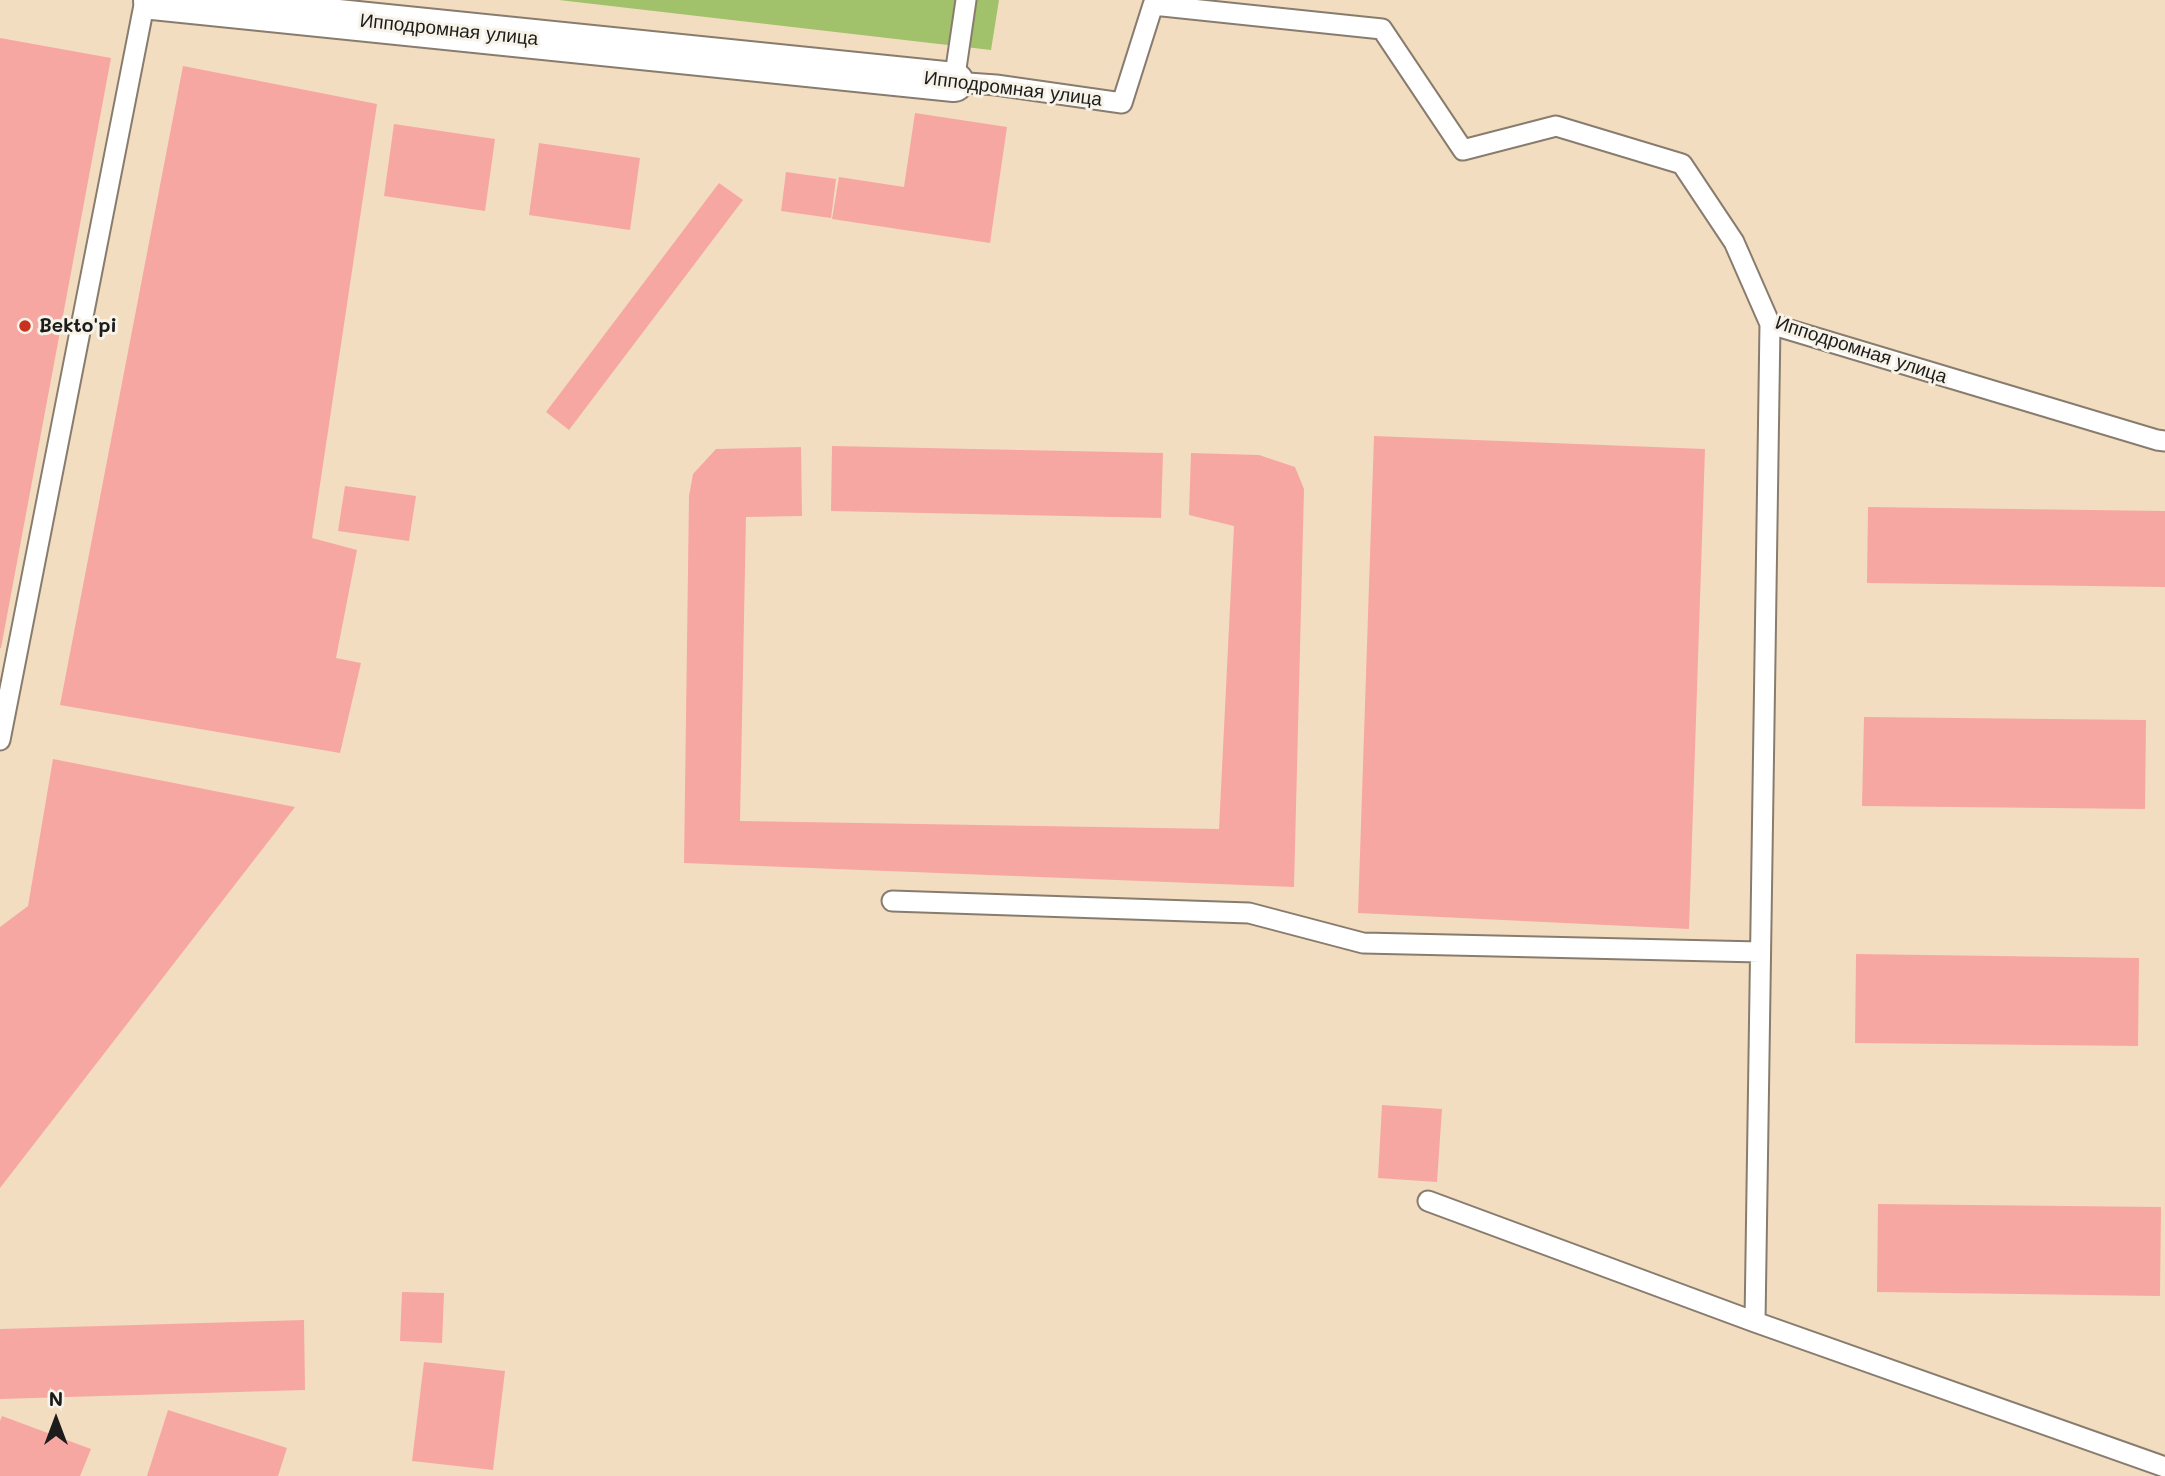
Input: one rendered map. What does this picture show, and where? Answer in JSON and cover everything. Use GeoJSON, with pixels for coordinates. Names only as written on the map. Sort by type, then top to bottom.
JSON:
{"type":"FeatureCollection","features":[{"type":"Feature","properties":{"kind":"street","name":"Ипподромная улица"},"geometry":{"type":"LineString","coordinates":[[153,0],[954,82]]}},
{"type":"Feature","properties":{"kind":"lane"},"geometry":{"type":"LineString","coordinates":[[0,740],[145,0]]}},
{"type":"Feature","properties":{"kind":"lane"},"geometry":{"type":"LineString","coordinates":[[954,82],[967,0]]}},
{"type":"Feature","properties":{"kind":"lane","name":"Ипподромная улица"},"geometry":{"type":"LineString","coordinates":[[954,82],[996,85],[1122,103],[1153,5],[1382,29],[1463,150],[1556,126],[1682,164],[1734,242],[1770,324],[2165,441]]}},
{"type":"Feature","properties":{"kind":"lane"},"geometry":{"type":"LineString","coordinates":[[1755,1322],[1770,324]]}},
{"type":"Feature","properties":{"kind":"lane"},"geometry":{"type":"LineString","coordinates":[[892,901],[1249,913],[1363,943],[1760,952]]}},
{"type":"Feature","properties":{"kind":"lane"},"geometry":{"type":"LineString","coordinates":[[1429,1201],[1755,1322],[2165,1467]]}},
{"type":"Feature","properties":{"kind":"green space"},"geometry":{"type":"Polygon","coordinates":[[[559,0],[999,0],[991,50],[559,0]]]}},
{"type":"Feature","properties":{"kind":"building","name":"Bekto'pi"},"geometry":{"type":"Polygon","coordinates":[[[0,38],[111,58],[1,648],[0,648],[0,38]]]}},
{"type":"Feature","properties":{"kind":"building"},"geometry":{"type":"Polygon","coordinates":[[[183,66],[377,104],[312,538],[357,550],[336,658],[361,663],[340,753],[60,705],[183,66]]]}},
{"type":"Feature","properties":{"kind":"building"},"geometry":{"type":"Polygon","coordinates":[[[915,113],[1007,127],[990,243],[832,219],[839,177],[904,187],[915,113]]]}},
{"type":"Feature","properties":{"kind":"building"},"geometry":{"type":"Polygon","coordinates":[[[394,124],[495,139],[485,211],[384,196],[394,124]]]}},
{"type":"Feature","properties":{"kind":"building"},"geometry":{"type":"Polygon","coordinates":[[[539,143],[640,158],[630,230],[529,215],[539,143]]]}},
{"type":"Feature","properties":{"kind":"building"},"geometry":{"type":"Polygon","coordinates":[[[786,172],[836,179],[831,218],[781,211],[786,172]]]}},
{"type":"Feature","properties":{"kind":"building"},"geometry":{"type":"Polygon","coordinates":[[[719,183],[743,200],[569,430],[546,412],[719,183]]]}},
{"type":"Feature","properties":{"kind":"building"},"geometry":{"type":"Polygon","coordinates":[[[1374,436],[1705,449],[1689,929],[1358,913],[1374,436]]]}},
{"type":"Feature","properties":{"kind":"building"},"geometry":{"type":"Polygon","coordinates":[[[832,446],[1163,453],[1161,518],[831,511],[832,446]]]}},
{"type":"Feature","properties":{"kind":"building"},"geometry":{"type":"Polygon","coordinates":[[[801,447],[802,516],[746,517],[740,821],[1219,829],[1234,526],[1189,515],[1191,453],[1259,455],[1295,467],[1304,489],[1294,887],[684,863],[689,496],[693,474],[716,449],[801,447]]]}},
{"type":"Feature","properties":{"kind":"building"},"geometry":{"type":"Polygon","coordinates":[[[345,486],[416,496],[409,541],[338,531],[345,486]]]}},
{"type":"Feature","properties":{"kind":"building"},"geometry":{"type":"Polygon","coordinates":[[[1868,507],[2165,511],[2165,587],[1867,583],[1868,507]]]}},
{"type":"Feature","properties":{"kind":"building"},"geometry":{"type":"Polygon","coordinates":[[[1864,717],[2146,720],[2145,809],[1862,806],[1864,717]]]}},
{"type":"Feature","properties":{"kind":"building"},"geometry":{"type":"Polygon","coordinates":[[[53,759],[295,807],[0,1188],[0,927],[28,906],[53,759]]]}},
{"type":"Feature","properties":{"kind":"building"},"geometry":{"type":"Polygon","coordinates":[[[1856,954],[2139,958],[2138,1046],[1855,1043],[1856,954]]]}},
{"type":"Feature","properties":{"kind":"building"},"geometry":{"type":"Polygon","coordinates":[[[1382,1105],[1442,1109],[1437,1182],[1378,1178],[1382,1105]]]}},
{"type":"Feature","properties":{"kind":"building"},"geometry":{"type":"Polygon","coordinates":[[[1878,1204],[2161,1207],[2160,1296],[1877,1292],[1878,1204]]]}},
{"type":"Feature","properties":{"kind":"building"},"geometry":{"type":"Polygon","coordinates":[[[402,1292],[444,1293],[442,1343],[400,1341],[402,1292]]]}},
{"type":"Feature","properties":{"kind":"building"},"geometry":{"type":"Polygon","coordinates":[[[304,1320],[305,1390],[0,1399],[0,1329],[304,1320]]]}},
{"type":"Feature","properties":{"kind":"building"},"geometry":{"type":"Polygon","coordinates":[[[424,1362],[505,1371],[493,1470],[412,1461],[424,1362]]]}},
{"type":"Feature","properties":{"kind":"building"},"geometry":{"type":"Polygon","coordinates":[[[168,1410],[287,1448],[278,1476],[147,1476],[168,1410]]]}},
{"type":"Feature","properties":{"kind":"building"},"geometry":{"type":"Polygon","coordinates":[[[2,1416],[91,1449],[80,1476],[0,1476],[2,1416]]]}},
{"type":"Feature","properties":{"kind":"place","name":"Bekto'pi"},"geometry":{"type":"Point","coordinates":[25,326]}}]}
